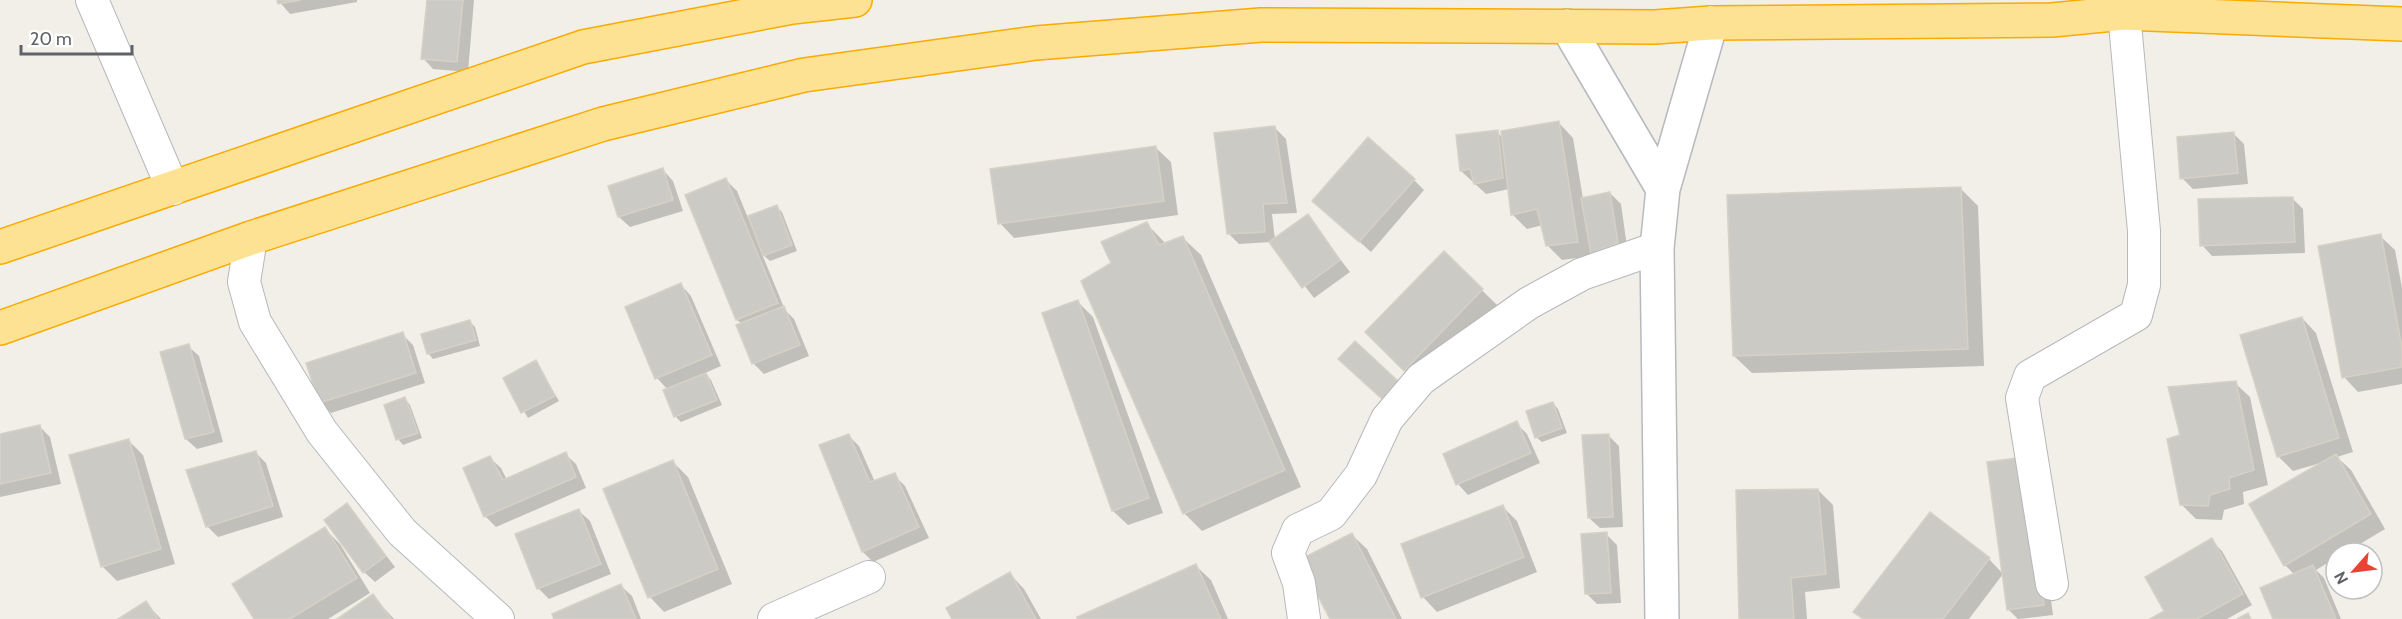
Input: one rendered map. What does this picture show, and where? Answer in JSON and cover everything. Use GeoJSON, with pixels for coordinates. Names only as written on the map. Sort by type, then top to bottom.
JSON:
{"type":"FeatureCollection","features":[{"type":"Feature","properties":{"kind":"highway"},"geometry":{"type":"LineString","coordinates":[[0,247],[583,47],[792,7],[855,0]]}},
{"type":"Feature","properties":{"kind":"highway"},"geometry":{"type":"LineString","coordinates":[[0,328],[251,238],[603,124],[804,75],[1036,43],[1261,25],[1654,27],[1711,23],[2052,20],[2124,13],[2402,24]]}},
{"type":"Feature","properties":{"kind":"street"},"geometry":{"type":"LineString","coordinates":[[92,0],[173,189]]}},
{"type":"Feature","properties":{"kind":"street"},"geometry":{"type":"LineString","coordinates":[[2052,584],[2022,398],[2030,376],[2136,315],[2144,285],[2144,231],[2124,13]]}},
{"type":"Feature","properties":{"kind":"street"},"geometry":{"type":"LineString","coordinates":[[1662,619],[1657,248],[1663,189],[1711,23]]}},
{"type":"Feature","properties":{"kind":"street"},"geometry":{"type":"LineString","coordinates":[[1567,26],[1663,189]]}},
{"type":"Feature","properties":{"kind":"street"},"geometry":{"type":"LineString","coordinates":[[251,238],[244,282],[255,322],[322,432],[402,532],[498,619]]}},
{"type":"Feature","properties":{"kind":"street"},"geometry":{"type":"LineString","coordinates":[[1304,619],[1299,583],[1288,553],[1298,530],[1330,514],[1361,476],[1387,419],[1421,379],[1529,303],[1582,274],[1657,248]]}},
{"type":"Feature","properties":{"kind":"street"},"geometry":{"type":"LineString","coordinates":[[774,619],[869,577]]}},
{"type":"Feature","properties":{"kind":"building"},"geometry":{"type":"Polygon","coordinates":[[[277,0],[301,0],[278,4],[277,0]]]}},
{"type":"Feature","properties":{"kind":"building"},"geometry":{"type":"Polygon","coordinates":[[[427,0],[463,0],[457,62],[421,59],[427,0]]]}},
{"type":"Feature","properties":{"kind":"building"},"geometry":{"type":"Polygon","coordinates":[[[1559,121],[1578,242],[1546,246],[1537,209],[1511,215],[1501,131],[1559,121]]]}},
{"type":"Feature","properties":{"kind":"building"},"geometry":{"type":"Polygon","coordinates":[[[1275,126],[1287,203],[1263,204],[1265,232],[1227,234],[1214,133],[1275,126]]]}},
{"type":"Feature","properties":{"kind":"building"},"geometry":{"type":"Polygon","coordinates":[[[1498,130],[1503,178],[1474,184],[1470,169],[1460,171],[1456,135],[1498,130]]]}},
{"type":"Feature","properties":{"kind":"building"},"geometry":{"type":"Polygon","coordinates":[[[2234,132],[2238,173],[2180,179],[2177,137],[2234,132]]]}},
{"type":"Feature","properties":{"kind":"building"},"geometry":{"type":"Polygon","coordinates":[[[1368,137],[1415,179],[1359,242],[1312,201],[1368,137]]]}},
{"type":"Feature","properties":{"kind":"building"},"geometry":{"type":"Polygon","coordinates":[[[1156,146],[1164,201],[998,224],[990,169],[1156,146]]]}},
{"type":"Feature","properties":{"kind":"building"},"geometry":{"type":"Polygon","coordinates":[[[663,168],[673,200],[618,217],[608,186],[663,168]]]}},
{"type":"Feature","properties":{"kind":"building"},"geometry":{"type":"Polygon","coordinates":[[[726,178],[778,303],[736,320],[685,195],[726,178]]]}},
{"type":"Feature","properties":{"kind":"building"},"geometry":{"type":"Polygon","coordinates":[[[1961,187],[1968,349],[1733,356],[1727,195],[1961,187]]]}},
{"type":"Feature","properties":{"kind":"building"},"geometry":{"type":"Polygon","coordinates":[[[1610,192],[1618,243],[1591,254],[1581,198],[1610,192]]]}},
{"type":"Feature","properties":{"kind":"building"},"geometry":{"type":"Polygon","coordinates":[[[2293,197],[2295,242],[2200,246],[2198,199],[2293,197]]]}},
{"type":"Feature","properties":{"kind":"building"},"geometry":{"type":"Polygon","coordinates":[[[777,205],[792,245],[763,256],[748,216],[777,205]]]}},
{"type":"Feature","properties":{"kind":"building"},"geometry":{"type":"Polygon","coordinates":[[[1308,214],[1340,260],[1302,288],[1269,242],[1308,214]]]}},
{"type":"Feature","properties":{"kind":"building"},"geometry":{"type":"Polygon","coordinates":[[[1147,222],[1159,245],[1183,236],[1285,470],[1183,514],[1081,281],[1111,263],[1101,242],[1147,222]]]}},
{"type":"Feature","properties":{"kind":"building"},"geometry":{"type":"Polygon","coordinates":[[[2381,234],[2402,348],[2402,367],[2342,378],[2318,246],[2381,234]]]}},
{"type":"Feature","properties":{"kind":"building"},"geometry":{"type":"Polygon","coordinates":[[[1444,251],[1483,289],[1404,371],[1365,332],[1444,251]]]}},
{"type":"Feature","properties":{"kind":"building"},"geometry":{"type":"Polygon","coordinates":[[[681,283],[712,355],[655,379],[625,307],[681,283]]]}},
{"type":"Feature","properties":{"kind":"building"},"geometry":{"type":"Polygon","coordinates":[[[1078,300],[1149,498],[1112,511],[1042,313],[1078,300]]]}},
{"type":"Feature","properties":{"kind":"building"},"geometry":{"type":"Polygon","coordinates":[[[784,306],[800,345],[752,364],[736,325],[784,306]]]}},
{"type":"Feature","properties":{"kind":"building"},"geometry":{"type":"Polygon","coordinates":[[[2302,317],[2339,438],[2277,457],[2240,335],[2302,317]]]}},
{"type":"Feature","properties":{"kind":"building"},"geometry":{"type":"Polygon","coordinates":[[[470,320],[476,340],[427,354],[421,334],[470,320]]]}},
{"type":"Feature","properties":{"kind":"building"},"geometry":{"type":"Polygon","coordinates":[[[403,332],[416,373],[319,403],[306,363],[403,332]]]}},
{"type":"Feature","properties":{"kind":"building"},"geometry":{"type":"Polygon","coordinates":[[[1355,341],[1398,381],[1382,399],[1338,359],[1355,341]]]}},
{"type":"Feature","properties":{"kind":"building"},"geometry":{"type":"Polygon","coordinates":[[[189,344],[214,432],[185,439],[160,352],[189,344]]]}},
{"type":"Feature","properties":{"kind":"building"},"geometry":{"type":"Polygon","coordinates":[[[536,360],[555,396],[521,413],[503,378],[536,360]]]}},
{"type":"Feature","properties":{"kind":"building"},"geometry":{"type":"Polygon","coordinates":[[[706,373],[717,400],[674,417],[663,390],[706,373]]]}},
{"type":"Feature","properties":{"kind":"building"},"geometry":{"type":"Polygon","coordinates":[[[2236,381],[2254,470],[2229,478],[2230,489],[2210,495],[2208,506],[2180,505],[2167,439],[2180,435],[2168,387],[2236,381]]]}},
{"type":"Feature","properties":{"kind":"building"},"geometry":{"type":"Polygon","coordinates":[[[405,397],[418,433],[396,440],[384,405],[405,397]]]}},
{"type":"Feature","properties":{"kind":"building"},"geometry":{"type":"Polygon","coordinates":[[[1553,402],[1562,428],[1535,438],[1526,411],[1553,402]]]}},
{"type":"Feature","properties":{"kind":"building"},"geometry":{"type":"Polygon","coordinates":[[[1517,421],[1531,453],[1456,485],[1443,454],[1517,421]]]}},
{"type":"Feature","properties":{"kind":"building"},"geometry":{"type":"Polygon","coordinates":[[[40,425],[51,473],[0,484],[0,434],[40,425]]]}},
{"type":"Feature","properties":{"kind":"building"},"geometry":{"type":"Polygon","coordinates":[[[849,434],[870,482],[895,473],[919,527],[862,552],[819,445],[849,434]]]}},
{"type":"Feature","properties":{"kind":"building"},"geometry":{"type":"Polygon","coordinates":[[[1609,434],[1613,517],[1588,518],[1582,435],[1609,434]]]}},
{"type":"Feature","properties":{"kind":"building"},"geometry":{"type":"Polygon","coordinates":[[[129,439],[161,549],[101,567],[69,455],[129,439]]]}},
{"type":"Feature","properties":{"kind":"building"},"geometry":{"type":"Polygon","coordinates":[[[256,451],[273,506],[206,527],[186,470],[256,451]]]}},
{"type":"Feature","properties":{"kind":"building"},"geometry":{"type":"Polygon","coordinates":[[[566,452],[576,477],[484,517],[463,468],[490,456],[503,480],[566,452]]]}},
{"type":"Feature","properties":{"kind":"building"},"geometry":{"type":"Polygon","coordinates":[[[2336,454],[2371,514],[2284,566],[2249,504],[2336,454]]]}},
{"type":"Feature","properties":{"kind":"building"},"geometry":{"type":"Polygon","coordinates":[[[2024,457],[2044,605],[2007,610],[1987,462],[2024,457]]]}},
{"type":"Feature","properties":{"kind":"building"},"geometry":{"type":"Polygon","coordinates":[[[673,460],[718,569],[648,598],[603,489],[673,460]]]}},
{"type":"Feature","properties":{"kind":"building"},"geometry":{"type":"Polygon","coordinates":[[[1818,489],[1826,574],[1791,578],[1794,619],[1739,619],[1736,490],[1818,489]]]}},
{"type":"Feature","properties":{"kind":"building"},"geometry":{"type":"Polygon","coordinates":[[[347,503],[386,556],[363,573],[324,520],[347,503]]]}},
{"type":"Feature","properties":{"kind":"building"},"geometry":{"type":"Polygon","coordinates":[[[1503,505],[1524,557],[1421,598],[1401,544],[1503,505]]]}},
{"type":"Feature","properties":{"kind":"building"},"geometry":{"type":"Polygon","coordinates":[[[579,509],[601,564],[537,589],[515,534],[579,509]]]}},
{"type":"Feature","properties":{"kind":"building"},"geometry":{"type":"Polygon","coordinates":[[[1930,512],[1990,558],[1943,619],[1863,619],[1853,612],[1930,512]]]}},
{"type":"Feature","properties":{"kind":"building"},"geometry":{"type":"Polygon","coordinates":[[[325,527],[357,578],[290,619],[254,619],[232,584],[325,527]]]}},
{"type":"Feature","properties":{"kind":"building"},"geometry":{"type":"Polygon","coordinates":[[[1607,532],[1611,593],[1585,594],[1581,534],[1607,532]]]}},
{"type":"Feature","properties":{"kind":"building"},"geometry":{"type":"Polygon","coordinates":[[[1352,533],[1396,619],[1330,619],[1299,560],[1352,533]]]}},
{"type":"Feature","properties":{"kind":"building"},"geometry":{"type":"Polygon","coordinates":[[[2212,538],[2243,594],[2197,619],[2150,619],[2164,611],[2145,577],[2212,538]]]}},
{"type":"Feature","properties":{"kind":"building"},"geometry":{"type":"Polygon","coordinates":[[[1196,564],[1221,619],[1077,619],[1077,617],[1196,564]]]}},
{"type":"Feature","properties":{"kind":"building"},"geometry":{"type":"Polygon","coordinates":[[[2313,565],[2324,591],[2324,601],[2328,601],[2336,619],[2273,619],[2260,588],[2313,565]]]}},
{"type":"Feature","properties":{"kind":"building"},"geometry":{"type":"Polygon","coordinates":[[[1010,572],[1036,619],[952,619],[946,608],[1010,572]]]}},
{"type":"Feature","properties":{"kind":"building"},"geometry":{"type":"Polygon","coordinates":[[[621,584],[636,619],[554,619],[552,614],[621,584]]]}},
{"type":"Feature","properties":{"kind":"building"},"geometry":{"type":"Polygon","coordinates":[[[373,594],[391,619],[337,619],[373,594]]]}},
{"type":"Feature","properties":{"kind":"building"},"geometry":{"type":"Polygon","coordinates":[[[146,601],[158,619],[118,619],[146,601]]]}},
{"type":"Feature","properties":{"kind":"building"},"geometry":{"type":"Polygon","coordinates":[[[2248,613],[2251,619],[2237,619],[2248,613]]]}}]}
